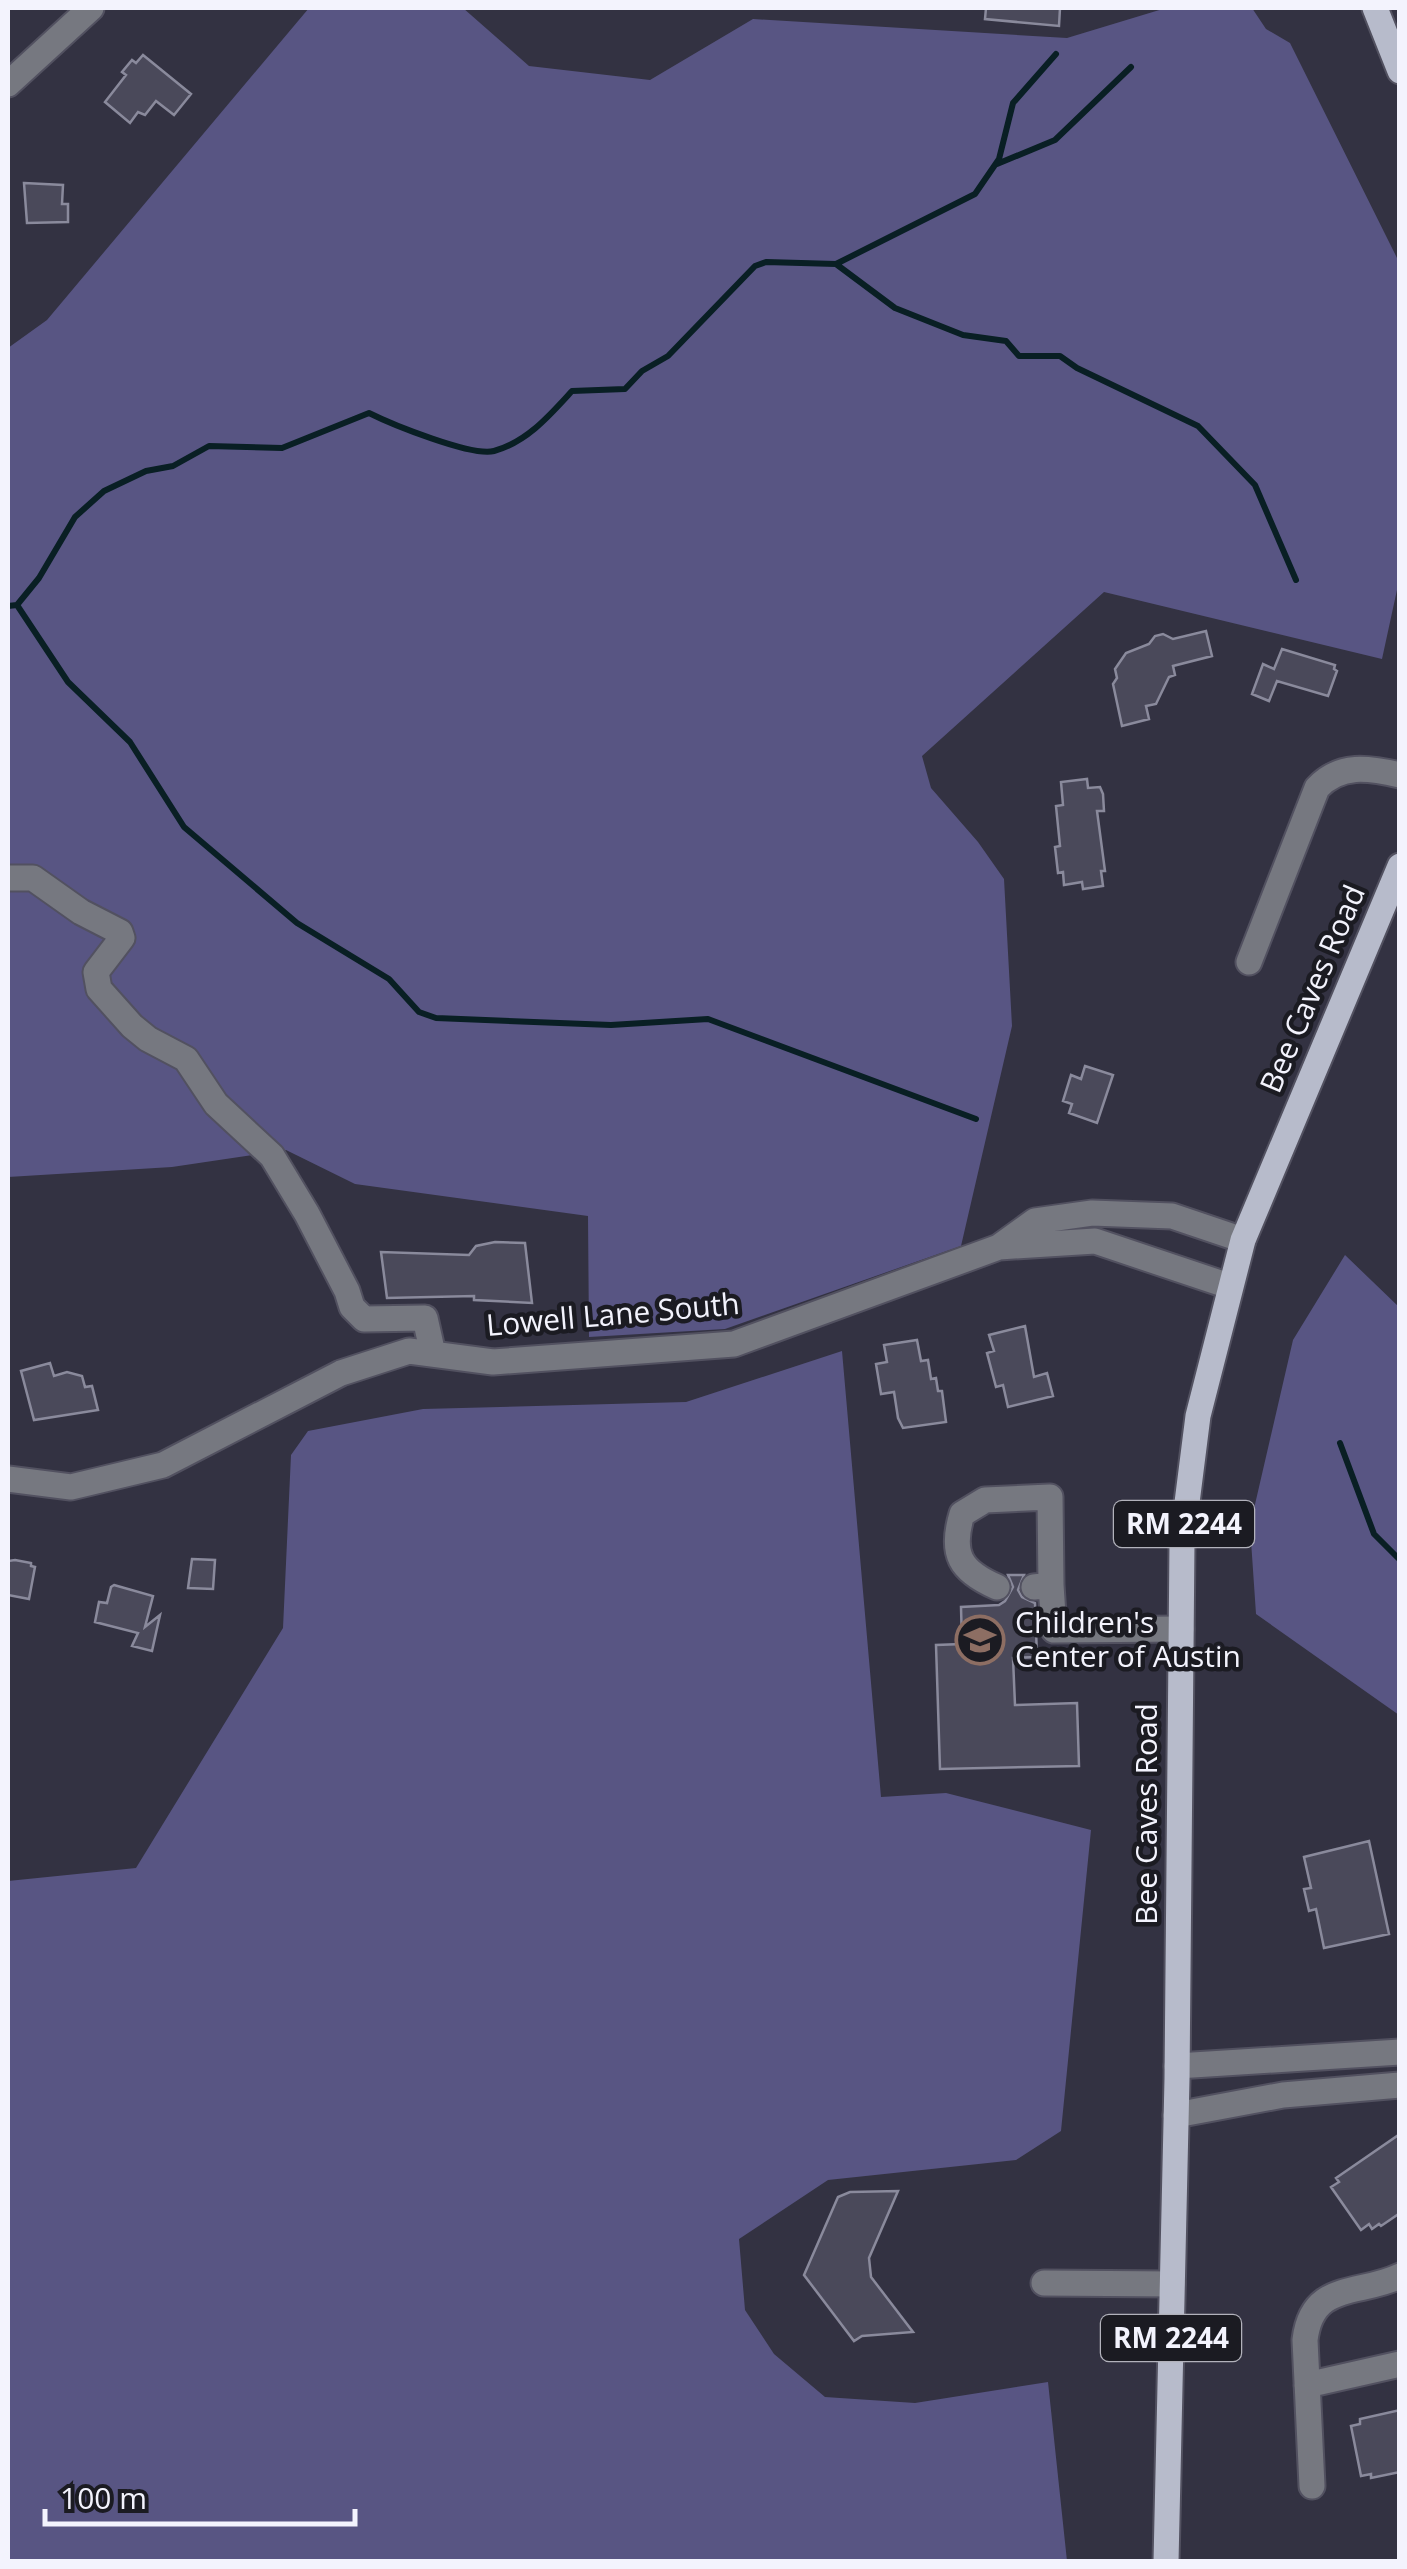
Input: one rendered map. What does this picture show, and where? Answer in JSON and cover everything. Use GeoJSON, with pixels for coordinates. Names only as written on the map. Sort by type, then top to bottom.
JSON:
{"type":"FeatureCollection","features":[{"type":"Feature","properties":{"kind":"main road"},"geometry":{"type":"LineString","coordinates":[[1375,8],[1400,71]]}},
{"type":"Feature","properties":{"kind":"main road","name":"Bee Caves Road"},"geometry":{"type":"LineString","coordinates":[[1166,2562],[1178,2066],[1182,1542],[1198,1416],[1243,1240],[1400,866]]}},
{"type":"Feature","properties":{"kind":"street"},"geometry":{"type":"LineString","coordinates":[[8,84],[91,8]]}},
{"type":"Feature","properties":{"kind":"street"},"geometry":{"type":"LineString","coordinates":[[1249,962],[1317,788],[1336,772],[1374,769],[1400,775]]}},
{"type":"Feature","properties":{"kind":"street"},"geometry":{"type":"LineString","coordinates":[[8,878],[34,878],[80,912],[120,932],[118,945],[96,972],[99,989],[148,1039],[186,1059],[216,1104],[272,1156],[314,1228],[352,1307],[364,1320],[426,1318],[433,1354]]}},
{"type":"Feature","properties":{"kind":"street","name":"Lowell Lane South"},"geometry":{"type":"LineString","coordinates":[[998,1248],[1035,1221],[1092,1213],[1172,1216],[1243,1240]]}},
{"type":"Feature","properties":{"kind":"street","name":"Lowell Lane South"},"geometry":{"type":"LineString","coordinates":[[8,1479],[71,1488],[163,1465],[341,1373],[409,1351],[493,1362],[734,1344],[998,1248],[1095,1241],[1229,1286]]}},
{"type":"Feature","properties":{"kind":"street"},"geometry":{"type":"LineString","coordinates":[[997,1588],[968,1572],[958,1555],[962,1514],[985,1500],[1050,1497],[1042,1586],[1054,1630],[1181,1628]]}},
{"type":"Feature","properties":{"kind":"street"},"geometry":{"type":"LineString","coordinates":[[1178,2066],[1400,2052]]}},
{"type":"Feature","properties":{"kind":"street"},"geometry":{"type":"LineString","coordinates":[[1176,2114],[1283,2096],[1400,2085]]}},
{"type":"Feature","properties":{"kind":"street"},"geometry":{"type":"LineString","coordinates":[[1312,2486],[1306,2329],[1323,2300],[1400,2276]]}},
{"type":"Feature","properties":{"kind":"street"},"geometry":{"type":"LineString","coordinates":[[1044,2284],[1172,2284]]}},
{"type":"Feature","properties":{"kind":"street"},"geometry":{"type":"LineString","coordinates":[[1307,2385],[1400,2364]]}},
{"type":"Feature","properties":{"kind":"shaded area"},"geometry":{"type":"Polygon","coordinates":[[[309,8],[463,8],[529,66],[650,80],[753,19],[1067,38],[1166,8],[1252,8],[1266,29],[1290,43],[1397,258],[1400,576],[1382,659],[1104,592],[922,756],[931,788],[1004,879],[1012,1026],[961,1246],[725,1329],[589,1337],[588,1216],[355,1184],[286,1150],[172,1167],[8,1177],[8,348],[47,320],[309,8]]]}},
{"type":"Feature","properties":{"kind":"shaded area"},"geometry":{"type":"Polygon","coordinates":[[[1345,1255],[1399,1307],[1399,1715],[1256,1614],[1250,1526],[1293,1340],[1345,1255]]]}},
{"type":"Feature","properties":{"kind":"shaded area"},"geometry":{"type":"Polygon","coordinates":[[[842,1351],[881,1797],[946,1793],[1091,1830],[1061,2131],[1016,2160],[828,2180],[739,2239],[745,2310],[774,2354],[825,2397],[915,2403],[1048,2382],[1067,2561],[8,2561],[8,1881],[136,1868],[283,1628],[291,1455],[308,1431],[423,1409],[686,1402],[842,1351]]]}},
{"type":"Feature","properties":{"kind":"building"},"geometry":{"type":"Polygon","coordinates":[[[986,8],[1060,8],[1059,26],[985,19],[986,8]]]}},
{"type":"Feature","properties":{"kind":"building"},"geometry":{"type":"Polygon","coordinates":[[[143,55],[191,94],[174,115],[156,101],[145,115],[138,112],[130,123],[105,102],[126,75],[122,72],[132,60],[136,63],[143,55]]]}},
{"type":"Feature","properties":{"kind":"building"},"geometry":{"type":"Polygon","coordinates":[[[24,183],[63,185],[62,204],[68,204],[68,222],[27,223],[24,183]]]}},
{"type":"Feature","properties":{"kind":"building"},"geometry":{"type":"Polygon","coordinates":[[[1206,631],[1212,656],[1173,666],[1175,675],[1169,677],[1156,704],[1146,706],[1149,719],[1122,726],[1113,684],[1117,678],[1115,669],[1126,653],[1149,644],[1155,636],[1163,634],[1173,639],[1206,631]]]}},
{"type":"Feature","properties":{"kind":"building"},"geometry":{"type":"Polygon","coordinates":[[[1282,649],[1335,665],[1337,671],[1328,696],[1277,681],[1269,701],[1252,694],[1263,664],[1274,669],[1282,649]]]}},
{"type":"Feature","properties":{"kind":"building"},"geometry":{"type":"Polygon","coordinates":[[[1087,779],[1088,788],[1100,787],[1103,794],[1104,811],[1097,811],[1105,871],[1101,871],[1103,886],[1083,889],[1082,882],[1064,885],[1063,872],[1058,873],[1056,806],[1063,805],[1061,782],[1087,779]]]}},
{"type":"Feature","properties":{"kind":"building"},"geometry":{"type":"Polygon","coordinates":[[[1085,1066],[1113,1075],[1097,1123],[1069,1113],[1072,1104],[1063,1101],[1071,1075],[1081,1079],[1085,1066]]]}},
{"type":"Feature","properties":{"kind":"building"},"geometry":{"type":"Polygon","coordinates":[[[525,1243],[532,1303],[474,1300],[474,1296],[387,1298],[381,1252],[469,1255],[476,1246],[525,1243]]]}},
{"type":"Feature","properties":{"kind":"building"},"geometry":{"type":"Polygon","coordinates":[[[1025,1326],[1034,1377],[1047,1373],[1053,1396],[1008,1407],[1003,1385],[996,1387],[987,1353],[994,1351],[989,1335],[1025,1326]]]}},
{"type":"Feature","properties":{"kind":"building"},"geometry":{"type":"Polygon","coordinates":[[[917,1340],[921,1361],[928,1360],[931,1379],[936,1378],[938,1391],[942,1391],[946,1422],[903,1428],[894,1392],[881,1394],[876,1364],[887,1362],[884,1345],[917,1340]]]}},
{"type":"Feature","properties":{"kind":"building"},"geometry":{"type":"Polygon","coordinates":[[[50,1363],[54,1376],[67,1372],[82,1376],[85,1387],[92,1386],[98,1410],[34,1420],[21,1371],[50,1363]]]}},
{"type":"Feature","properties":{"kind":"building"},"geometry":{"type":"Polygon","coordinates":[[[192,1559],[215,1560],[213,1589],[188,1588],[192,1559]]]}},
{"type":"Feature","properties":{"kind":"building"},"geometry":{"type":"Polygon","coordinates":[[[8,1561],[35,1567],[29,1599],[8,1595],[8,1561]]]}},
{"type":"Feature","properties":{"kind":"building"},"geometry":{"type":"Polygon","coordinates":[[[1008,1575],[1024,1575],[1018,1590],[1022,1597],[1035,1603],[1037,1657],[1013,1658],[1015,1705],[1077,1703],[1079,1766],[940,1769],[936,1645],[962,1644],[961,1607],[999,1605],[1005,1601],[1013,1587],[1008,1575]]]}},
{"type":"Feature","properties":{"kind":"building"},"geometry":{"type":"Polygon","coordinates":[[[114,1585],[153,1596],[145,1627],[160,1615],[152,1651],[132,1646],[138,1633],[95,1622],[99,1602],[107,1603],[114,1585]]]}},
{"type":"Feature","properties":{"kind":"building"},"geometry":{"type":"Polygon","coordinates":[[[1369,1841],[1389,1934],[1324,1948],[1316,1909],[1309,1911],[1304,1889],[1311,1888],[1304,1857],[1369,1841]]]}},
{"type":"Feature","properties":{"kind":"building"},"geometry":{"type":"Polygon","coordinates":[[[1400,2134],[1400,2213],[1381,2226],[1372,2229],[1369,2224],[1361,2230],[1331,2187],[1339,2182],[1336,2178],[1400,2134]]]}},
{"type":"Feature","properties":{"kind":"building"},"geometry":{"type":"Polygon","coordinates":[[[898,2191],[869,2258],[871,2277],[913,2332],[862,2336],[854,2341],[804,2275],[838,2197],[850,2192],[898,2191]]]}},
{"type":"Feature","properties":{"kind":"building"},"geometry":{"type":"Polygon","coordinates":[[[1400,2410],[1400,2472],[1371,2478],[1371,2474],[1361,2476],[1351,2426],[1360,2424],[1360,2419],[1400,2410]]]}},
{"type":"Feature","properties":{"kind":"waterway"},"geometry":{"type":"LineString","coordinates":[[836,264],[975,194],[999,159],[1013,103],[1056,54]]}},
{"type":"Feature","properties":{"kind":"waterway"},"geometry":{"type":"LineString","coordinates":[[997,164],[1055,140],[1131,67]]}},
{"type":"Feature","properties":{"kind":"waterway"},"geometry":{"type":"LineString","coordinates":[[17,605],[39,578],[75,517],[104,491],[146,471],[173,466],[209,446],[282,448],[369,413],[451,445],[483,452],[506,447],[546,418],[572,391],[625,389],[642,371],[668,356],[755,266],[766,262],[836,264],[895,308],[963,335],[1006,341],[1019,356],[1060,356],[1077,368],[1198,426],[1255,485],[1296,580]]}},
{"type":"Feature","properties":{"kind":"waterway"},"geometry":{"type":"LineString","coordinates":[[8,606],[17,605],[68,682],[130,742],[184,827],[297,923],[389,979],[419,1012],[436,1018],[611,1025],[708,1019],[976,1119]]}},
{"type":"Feature","properties":{"kind":"waterway"},"geometry":{"type":"LineString","coordinates":[[1340,1443],[1374,1534],[1400,1560]]}},
{"type":"Feature","properties":{"kind":"place","name":"Children's Center of Austin"},"geometry":{"type":"Point","coordinates":[980,1640]}}]}
